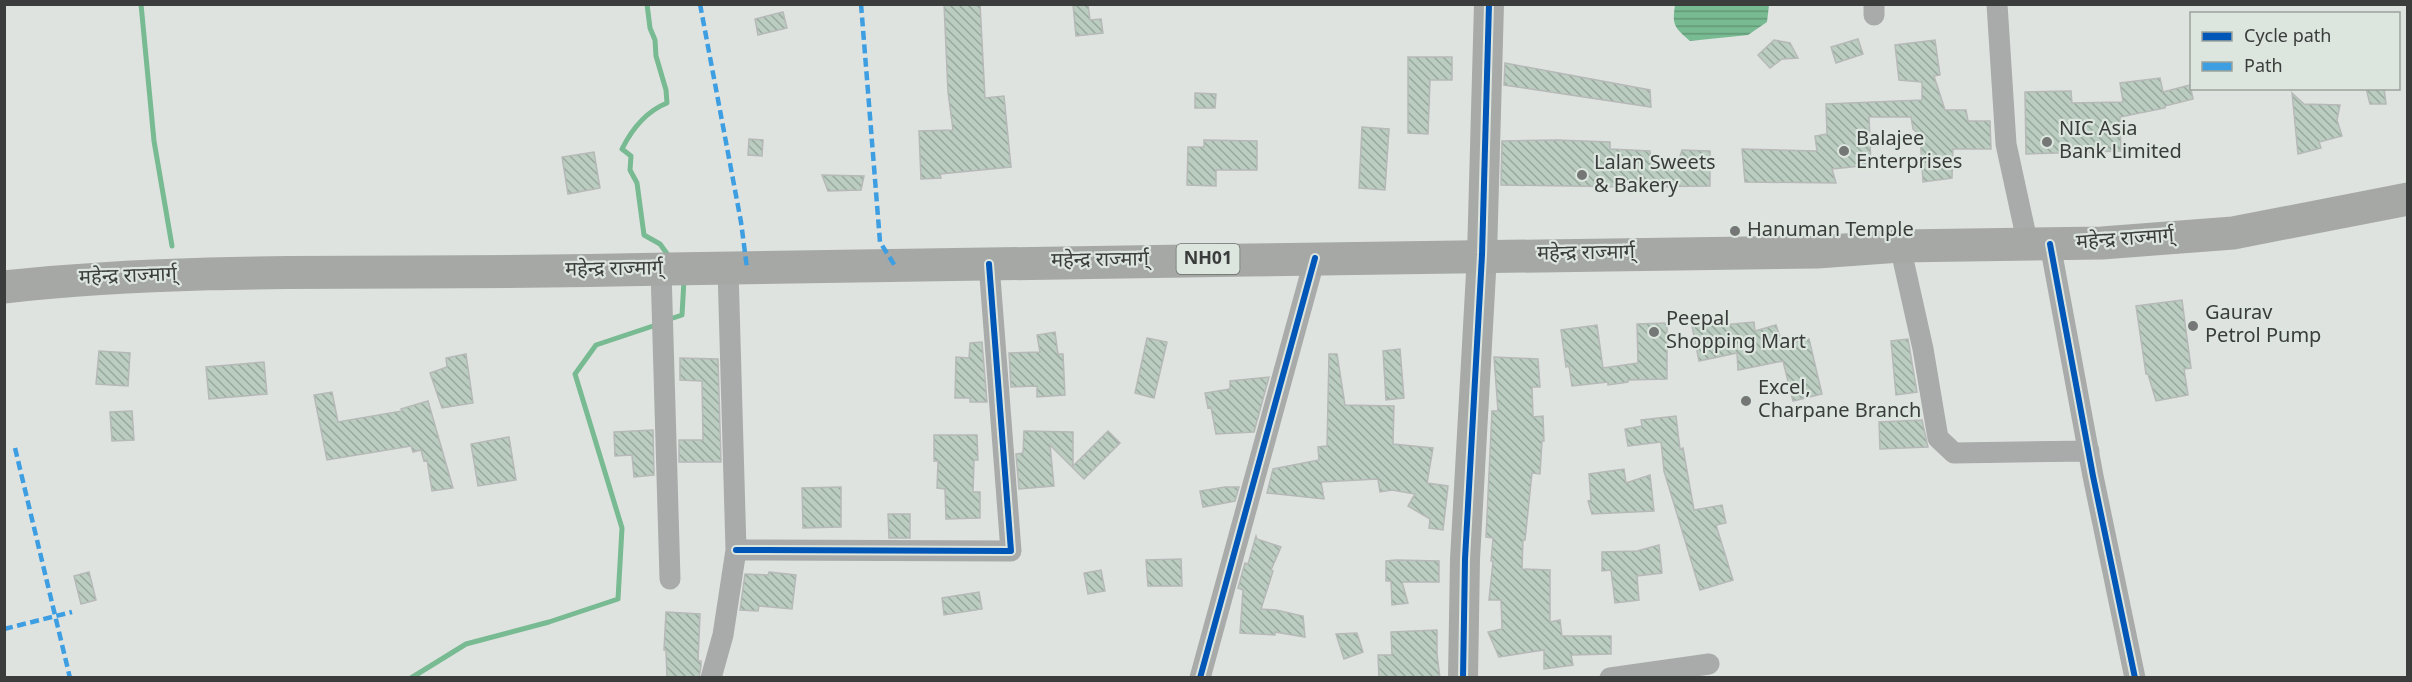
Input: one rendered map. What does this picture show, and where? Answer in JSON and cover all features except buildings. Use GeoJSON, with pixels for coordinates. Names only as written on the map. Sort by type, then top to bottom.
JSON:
{"type":"FeatureCollection","features":[{"type":"Feature","properties":{"kind":"highway","name":"महेन्द्र राज्मार्ग्"},"geometry":{"type":"LineString","coordinates":[[4,286],[80,278],[322,271],[661,270],[1482,255],[1817,252],[1900,246],[2039,244],[2233,232],[2408,199]]}},
{"type":"Feature","properties":{"kind":"street"},"geometry":{"type":"LineString","coordinates":[[1463,678],[1465,559],[1482,255],[1489,4]]}},
{"type":"Feature","properties":{"kind":"street"},"geometry":{"type":"LineString","coordinates":[[1997,4],[2006,144],[2039,244],[2089,451],[2135,678]]}},
{"type":"Feature","properties":{"kind":"street"},"geometry":{"type":"LineString","coordinates":[[1900,246],[1923,349],[1938,438],[1954,453],[2089,451]]}},
{"type":"Feature","properties":{"kind":"street"},"geometry":{"type":"LineString","coordinates":[[1200,678],[1314,258]]}},
{"type":"Feature","properties":{"kind":"street"},"geometry":{"type":"LineString","coordinates":[[736,550],[1011,551],[989,264]]}},
{"type":"Feature","properties":{"kind":"street"},"geometry":{"type":"LineString","coordinates":[[711,678],[723,635],[736,550],[728,269]]}},
{"type":"Feature","properties":{"kind":"street"},"geometry":{"type":"LineString","coordinates":[[661,270],[670,579]]}},
{"type":"Feature","properties":{"kind":"street"},"geometry":{"type":"LineString","coordinates":[[1610,678],[1709,664]]}},
{"type":"Feature","properties":{"kind":"shaded area"},"geometry":{"type":"Polygon","coordinates":[[[1675,4],[1769,5],[1767,22],[1748,35],[1690,41],[1675,25],[1675,4]]]}},
{"type":"Feature","properties":{"kind":"waterway"},"geometry":{"type":"LineString","coordinates":[[141,4],[154,141],[172,246]]}},
{"type":"Feature","properties":{"kind":"waterway"},"geometry":{"type":"LineString","coordinates":[[647,4],[650,28],[655,40],[656,56],[666,90],[667,103],[653,111],[641,122],[630,134],[622,149],[631,156],[630,170],[637,183],[644,235],[660,244],[668,255]]}},
{"type":"Feature","properties":{"kind":"waterway"},"geometry":{"type":"LineString","coordinates":[[667,320],[682,315],[684,280]]}},
{"type":"Feature","properties":{"kind":"waterway"},"geometry":{"type":"LineString","coordinates":[[411,678],[466,644],[549,622],[618,599],[622,528],[575,374],[596,345],[659,324]]}},
{"type":"Feature","properties":{"kind":"marked path"},"geometry":{"type":"LineString","coordinates":[[700,4],[741,222],[747,268]]}},
{"type":"Feature","properties":{"kind":"marked path"},"geometry":{"type":"LineString","coordinates":[[861,4],[880,242],[895,266]]}},
{"type":"Feature","properties":{"kind":"marked path"},"geometry":{"type":"LineString","coordinates":[[15,448],[70,678]]}},
{"type":"Feature","properties":{"kind":"marked path"},"geometry":{"type":"LineString","coordinates":[[4,629],[72,612]]}},
{"type":"Feature","properties":{"kind":"cycle path"},"geometry":{"type":"LineString","coordinates":[[1463,678],[1465,559],[1482,255],[1489,4]]}},
{"type":"Feature","properties":{"kind":"cycle path"},"geometry":{"type":"LineString","coordinates":[[2050,244],[2093,476],[2135,678]]}},
{"type":"Feature","properties":{"kind":"cycle path"},"geometry":{"type":"LineString","coordinates":[[1200,678],[1315,258]]}},
{"type":"Feature","properties":{"kind":"cycle path"},"geometry":{"type":"LineString","coordinates":[[736,550],[1011,551],[989,264]]}},
{"type":"Feature","properties":{"kind":"place","name":"NIC Asia Bank Limited"},"geometry":{"type":"Point","coordinates":[2047,142]}},
{"type":"Feature","properties":{"kind":"place","name":"Balajee Enterprises"},"geometry":{"type":"Point","coordinates":[1844,151]}},
{"type":"Feature","properties":{"kind":"place","name":"Lalan Sweets & Bakery"},"geometry":{"type":"Point","coordinates":[1582,175]}},
{"type":"Feature","properties":{"kind":"place","name":"Hanuman Temple"},"geometry":{"type":"Point","coordinates":[1735,231]}},
{"type":"Feature","properties":{"kind":"place","name":"Gaurav Petrol Pump"},"geometry":{"type":"Point","coordinates":[2193,326]}},
{"type":"Feature","properties":{"kind":"place","name":"Peepal Shopping Mart"},"geometry":{"type":"Point","coordinates":[1654,332]}},
{"type":"Feature","properties":{"kind":"place","name":"Excel, Charpane Branch"},"geometry":{"type":"Point","coordinates":[1746,401]}}]}
